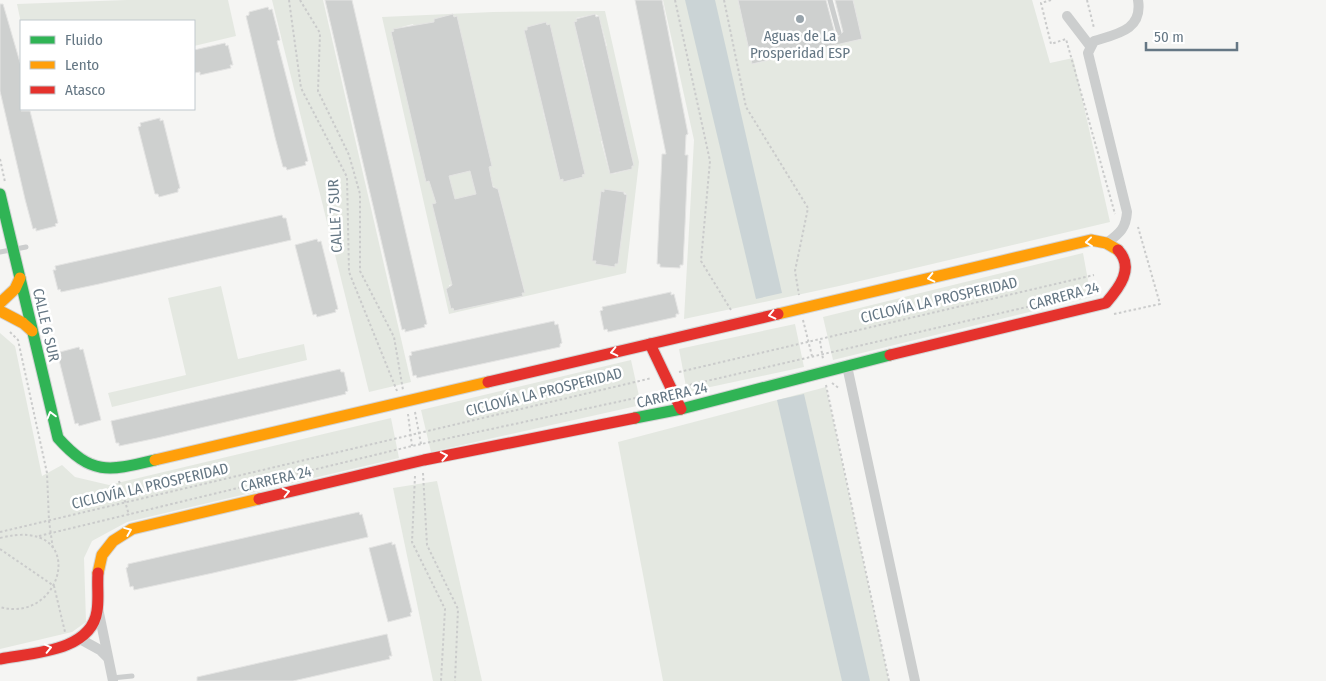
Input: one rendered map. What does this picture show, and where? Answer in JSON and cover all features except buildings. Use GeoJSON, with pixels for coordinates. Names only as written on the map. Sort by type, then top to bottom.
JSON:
{"type":"FeatureCollection","features":[{"type":"Feature","properties":{"kind":"street"},"geometry":{"type":"LineString","coordinates":[[116,469],[405,397],[650,344],[1091,240],[1108,242],[1121,232],[1126,225],[1127,212],[1089,61],[1090,46],[1094,41],[1127,30],[1136,20],[1138,0]]}},
{"type":"Feature","properties":{"kind":"street"},"geometry":{"type":"LineString","coordinates":[[1067,16],[1090,46]]}},
{"type":"Feature","properties":{"kind":"street","name":"CALLE 6 SUR"},"geometry":{"type":"LineString","coordinates":[[3,190],[13,250],[58,438],[74,457],[92,467],[116,469]]}},
{"type":"Feature","properties":{"kind":"street","name":"CARRERA 24"},"geometry":{"type":"LineString","coordinates":[[99,613],[97,569],[104,550],[119,535],[132,529],[420,461],[681,409],[955,338],[1106,303],[1119,290],[1126,275],[1122,255],[1108,242]]}},
{"type":"Feature","properties":{"kind":"street"},"geometry":{"type":"LineString","coordinates":[[0,303],[15,289],[20,278]]}},
{"type":"Feature","properties":{"kind":"street"},"geometry":{"type":"LineString","coordinates":[[0,311],[23,323],[32,331]]}},
{"type":"Feature","properties":{"kind":"street"},"geometry":{"type":"LineString","coordinates":[[650,344],[681,409]]}},
{"type":"Feature","properties":{"kind":"street"},"geometry":{"type":"LineString","coordinates":[[847,366],[915,681]]}},
{"type":"Feature","properties":{"kind":"street"},"geometry":{"type":"LineString","coordinates":[[0,659],[68,644],[80,639],[88,632],[99,613]]}},
{"type":"Feature","properties":{"kind":"street"},"geometry":{"type":"LineString","coordinates":[[99,613],[112,680]]}},
{"type":"Feature","properties":{"kind":"street"},"geometry":{"type":"LineString","coordinates":[[80,639],[100,650],[107,658]]}},
{"type":"Feature","properties":{"kind":"lane"},"geometry":{"type":"LineString","coordinates":[[830,0],[838,33]]}},
{"type":"Feature","properties":{"kind":"lane"},"geometry":{"type":"LineString","coordinates":[[0,252],[26,247]]}},
{"type":"Feature","properties":{"kind":"lane"},"geometry":{"type":"LineString","coordinates":[[112,680],[132,676]]}},
{"type":"Feature","properties":{"kind":"path","name":"CALLE 7 SUR"},"geometry":{"type":"LineString","coordinates":[[289,0],[301,88],[347,177],[349,272],[397,386],[405,397]]}},
{"type":"Feature","properties":{"kind":"path"},"geometry":{"type":"LineString","coordinates":[[300,0],[320,33],[318,91],[349,155],[360,194],[360,271],[394,337],[412,446],[420,461],[427,545],[458,609],[455,681]]}},
{"type":"Feature","properties":{"kind":"path"},"geometry":{"type":"LineString","coordinates":[[675,0],[710,161],[701,261],[733,315]]}},
{"type":"Feature","properties":{"kind":"path"},"geometry":{"type":"LineString","coordinates":[[724,0],[746,107],[808,208],[794,271],[812,356]]}},
{"type":"Feature","properties":{"kind":"path"},"geometry":{"type":"LineString","coordinates":[[1051,0],[1041,3],[1052,44],[1066,39],[1114,214]]}},
{"type":"Feature","properties":{"kind":"path"},"geometry":{"type":"LineString","coordinates":[[1087,0],[1094,28]]}},
{"type":"Feature","properties":{"kind":"path"},"geometry":{"type":"LineString","coordinates":[[0,159],[3,190]]}},
{"type":"Feature","properties":{"kind":"path","name":"CICLOVÍA LA PROSPERIDAD"},"geometry":{"type":"LineString","coordinates":[[0,532],[664,375],[809,343],[1094,274]]}},
{"type":"Feature","properties":{"kind":"path"},"geometry":{"type":"LineString","coordinates":[[0,538],[20,534],[39,536],[412,446],[651,396],[671,389],[1097,291]]}},
{"type":"Feature","properties":{"kind":"path"},"geometry":{"type":"LineString","coordinates":[[0,607],[7,609],[36,603],[54,586],[60,567],[53,549],[45,463],[18,340],[8,330]]}},
{"type":"Feature","properties":{"kind":"path"},"geometry":{"type":"LineString","coordinates":[[820,340],[828,381],[826,387],[889,681]]}},
{"type":"Feature","properties":{"kind":"path"},"geometry":{"type":"LineString","coordinates":[[405,397],[419,434],[421,445],[412,542],[444,609],[441,681]]}},
{"type":"Feature","properties":{"kind":"path"},"geometry":{"type":"LineString","coordinates":[[116,469],[132,529]]}},
{"type":"Feature","properties":{"kind":"path"},"geometry":{"type":"LineString","coordinates":[[39,536],[53,549]]}},
{"type":"Feature","properties":{"kind":"path"},"geometry":{"type":"LineString","coordinates":[[0,548],[54,586],[68,644]]}},
{"type":"Feature","properties":{"kind":"shaded area"},"geometry":{"type":"Polygon","coordinates":[[[127,0],[228,0],[236,36],[195,46],[195,20],[20,20],[17,4],[127,0]]]}},
{"type":"Feature","properties":{"kind":"shaded area"},"geometry":{"type":"Polygon","coordinates":[[[272,0],[323,0],[411,382],[369,392],[272,0]]]}},
{"type":"Feature","properties":{"kind":"shaded area"},"geometry":{"type":"Polygon","coordinates":[[[663,0],[738,0],[753,64],[862,39],[853,0],[1032,0],[1050,63],[1073,58],[1110,222],[839,286],[684,319],[694,140],[663,0]]]}},
{"type":"Feature","properties":{"kind":"shaded area"},"geometry":{"type":"Polygon","coordinates":[[[685,0],[715,0],[782,293],[756,299],[685,0]]]}},
{"type":"Feature","properties":{"kind":"shaded area"},"geometry":{"type":"Polygon","coordinates":[[[605,11],[639,162],[626,273],[449,314],[382,17],[493,12],[605,11]],[[595,14],[576,18],[577,21],[574,22],[581,52],[607,46],[599,16],[595,14]],[[546,22],[527,27],[527,30],[525,30],[557,55],[550,25],[547,25],[546,22]],[[413,24],[394,29],[391,32],[399,63],[414,27],[413,24]],[[608,54],[582,60],[590,90],[615,84],[608,54]],[[618,98],[593,104],[600,134],[625,128],[618,98]],[[569,106],[543,112],[551,142],[576,136],[569,106]],[[627,135],[601,141],[609,171],[612,171],[613,174],[632,169],[634,165],[627,135]],[[444,145],[419,151],[426,181],[451,175],[444,145]],[[555,148],[552,150],[560,179],[563,179],[564,182],[583,177],[555,148]],[[494,186],[476,191],[476,194],[473,195],[506,219],[498,189],[495,189],[494,186]],[[605,189],[604,192],[601,192],[620,226],[623,226],[627,195],[624,192],[605,189]],[[596,230],[592,261],[596,261],[595,264],[615,267],[599,230],[596,230]],[[520,273],[491,300],[492,303],[522,296],[522,293],[525,292],[520,273]],[[479,279],[449,285],[449,289],[446,290],[451,308],[453,308],[479,279]]]}},
{"type":"Feature","properties":{"kind":"shaded area"},"geometry":{"type":"Polygon","coordinates":[[[1083,253],[1091,297],[833,360],[823,317],[1083,253]]]}},
{"type":"Feature","properties":{"kind":"shaded area"},"geometry":{"type":"Polygon","coordinates":[[[221,286],[238,359],[304,344],[307,360],[112,407],[108,393],[186,375],[168,298],[221,286]]]}},
{"type":"Feature","properties":{"kind":"shaded area"},"geometry":{"type":"Polygon","coordinates":[[[795,324],[804,367],[687,392],[679,349],[795,324]]]}},
{"type":"Feature","properties":{"kind":"shaded area"},"geometry":{"type":"Polygon","coordinates":[[[0,333],[15,346],[42,476],[62,465],[75,477],[109,485],[391,418],[399,458],[127,522],[92,541],[84,558],[86,622],[72,632],[0,649],[0,333]]]}},
{"type":"Feature","properties":{"kind":"shaded area"},"geometry":{"type":"Polygon","coordinates":[[[631,360],[641,405],[431,452],[421,410],[631,360]]]}},
{"type":"Feature","properties":{"kind":"shaded area"},"geometry":{"type":"Polygon","coordinates":[[[826,387],[889,681],[663,681],[618,442],[826,387]]]}},
{"type":"Feature","properties":{"kind":"shaded area"},"geometry":{"type":"Polygon","coordinates":[[[804,394],[870,681],[842,681],[777,400],[804,394]]]}},
{"type":"Feature","properties":{"kind":"shaded area"},"geometry":{"type":"Polygon","coordinates":[[[437,481],[482,681],[433,681],[393,488],[437,481]]]}},
{"type":"Feature","properties":{"kind":"traffic: fast"},"geometry":{"type":"LineString","coordinates":[[0,194],[58,438],[81,459],[92,465],[113,468],[155,460]]}},
{"type":"Feature","properties":{"kind":"traffic: fast"},"geometry":{"type":"LineString","coordinates":[[635,418],[681,409],[890,355]]}},
{"type":"Feature","properties":{"kind":"traffic: slow"},"geometry":{"type":"LineString","coordinates":[[778,314],[1091,240],[1106,243],[1118,250]]}},
{"type":"Feature","properties":{"kind":"traffic: slow"},"geometry":{"type":"LineString","coordinates":[[0,303],[15,289],[20,278]]}},
{"type":"Feature","properties":{"kind":"traffic: slow"},"geometry":{"type":"LineString","coordinates":[[0,311],[23,323],[32,331]]}},
{"type":"Feature","properties":{"kind":"traffic: slow"},"geometry":{"type":"LineString","coordinates":[[155,460],[488,382]]}},
{"type":"Feature","properties":{"kind":"traffic: slow"},"geometry":{"type":"LineString","coordinates":[[98,573],[102,555],[113,541],[132,529],[259,499]]}},
{"type":"Feature","properties":{"kind":"traffic: jam"},"geometry":{"type":"LineString","coordinates":[[890,355],[1106,303],[1116,291],[1125,271],[1123,257],[1118,250]]}},
{"type":"Feature","properties":{"kind":"traffic: jam"},"geometry":{"type":"LineString","coordinates":[[488,382],[778,314]]}},
{"type":"Feature","properties":{"kind":"traffic: jam"},"geometry":{"type":"LineString","coordinates":[[650,344],[681,409]]}},
{"type":"Feature","properties":{"kind":"traffic: jam"},"geometry":{"type":"LineString","coordinates":[[259,499],[424,460],[635,418]]}},
{"type":"Feature","properties":{"kind":"traffic: jam"},"geometry":{"type":"LineString","coordinates":[[0,659],[58,648],[72,643],[84,635],[92,625],[97,611],[98,573]]}},
{"type":"Feature","properties":{"kind":"place","name":"Aguas de La Prosperidad ESP"},"geometry":{"type":"Point","coordinates":[800,19]}}]}
